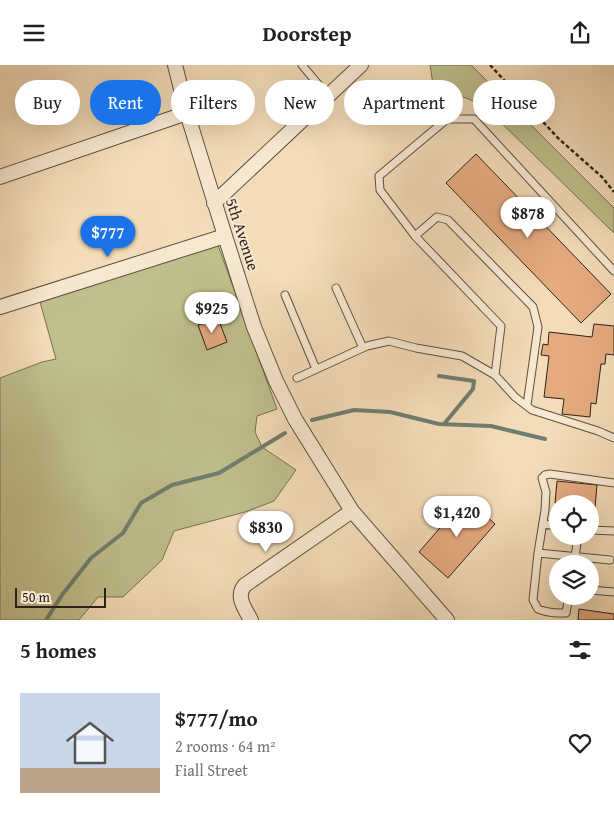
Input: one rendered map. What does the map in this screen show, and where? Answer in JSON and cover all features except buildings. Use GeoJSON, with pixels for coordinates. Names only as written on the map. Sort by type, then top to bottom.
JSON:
{"type":"FeatureCollection","features":[{"type":"Feature","properties":{"kind":"street","name":"5th Avenue"},"geometry":{"type":"LineString","coordinates":[[175,65],[179,80]]}},
{"type":"Feature","properties":{"kind":"street"},"geometry":{"type":"LineString","coordinates":[[334,90],[361,65]]}},
{"type":"Feature","properties":{"kind":"street"},"geometry":{"type":"LineString","coordinates":[[0,177],[171,118]]}},
{"type":"Feature","properties":{"kind":"street","name":"5th Avenue"},"geometry":{"type":"LineString","coordinates":[[191,125],[254,327],[276,381],[295,419],[352,511],[447,620]]}},
{"type":"Feature","properties":{"kind":"street"},"geometry":{"type":"LineString","coordinates":[[214,203],[297,125]]}},
{"type":"Feature","properties":{"kind":"street"},"geometry":{"type":"LineString","coordinates":[[0,307],[225,236]]}},
{"type":"Feature","properties":{"kind":"street"},"geometry":{"type":"LineString","coordinates":[[251,620],[242,604],[241,589],[352,511]]}},
{"type":"Feature","properties":{"kind":"lane"},"geometry":{"type":"LineString","coordinates":[[302,65],[315,80]]}},
{"type":"Feature","properties":{"kind":"lane"},"geometry":{"type":"LineString","coordinates":[[495,375],[501,326],[415,236],[380,190],[378,176],[447,119],[474,119],[614,271]]}},
{"type":"Feature","properties":{"kind":"lane"},"geometry":{"type":"LineString","coordinates":[[415,236],[437,217],[448,220],[533,307],[538,327],[526,405]]}},
{"type":"Feature","properties":{"kind":"lane"},"geometry":{"type":"LineString","coordinates":[[336,288],[363,348]]}},
{"type":"Feature","properties":{"kind":"lane"},"geometry":{"type":"LineString","coordinates":[[285,295],[316,369]]}},
{"type":"Feature","properties":{"kind":"lane"},"geometry":{"type":"LineString","coordinates":[[297,378],[363,348],[389,341],[462,356],[495,375],[515,397],[532,410],[614,438]]}},
{"type":"Feature","properties":{"kind":"lane"},"geometry":{"type":"LineString","coordinates":[[566,616],[538,609],[534,600],[546,492],[542,478],[545,475],[556,475],[614,483]]}},
{"type":"Feature","properties":{"kind":"lane"},"geometry":{"type":"LineString","coordinates":[[543,524],[549,525]]}},
{"type":"Feature","properties":{"kind":"lane"},"geometry":{"type":"LineString","coordinates":[[599,530],[614,531]]}},
{"type":"Feature","properties":{"kind":"lane"},"geometry":{"type":"LineString","coordinates":[[538,553],[549,555]]}},
{"type":"Feature","properties":{"kind":"lane"},"geometry":{"type":"LineString","coordinates":[[599,561],[613,561]]}},
{"type":"Feature","properties":{"kind":"lane"},"geometry":{"type":"LineString","coordinates":[[599,591],[614,592]]}},
{"type":"Feature","properties":{"kind":"path"},"geometry":{"type":"LineString","coordinates":[[490,65],[559,139],[602,177],[614,192]]}},
{"type":"Feature","properties":{"kind":"green space"},"geometry":{"type":"Polygon","coordinates":[[[430,65],[471,65],[486,80],[473,80],[473,102],[463,97],[463,80],[432,80],[430,65]]]}},
{"type":"Feature","properties":{"kind":"green space"},"geometry":{"type":"Polygon","coordinates":[[[503,125],[531,125],[614,208],[614,233],[503,125]]]}},
{"type":"Feature","properties":{"kind":"green space"},"geometry":{"type":"Polygon","coordinates":[[[218,245],[277,409],[257,416],[255,432],[262,447],[296,470],[274,501],[245,512],[174,531],[162,560],[123,597],[98,597],[79,620],[0,620],[0,378],[42,362],[56,359],[40,302],[218,245]]]}},
{"type":"Feature","properties":{"kind":"waterway"},"geometry":{"type":"LineString","coordinates":[[439,376],[474,381],[473,389],[444,424]]}},
{"type":"Feature","properties":{"kind":"waterway"},"geometry":{"type":"LineString","coordinates":[[312,420],[354,410],[390,412],[439,424],[491,426],[545,439]]}},
{"type":"Feature","properties":{"kind":"waterway"},"geometry":{"type":"LineString","coordinates":[[46,620],[62,595],[91,558],[123,533],[141,503],[172,485],[219,473],[285,433]]}}]}
